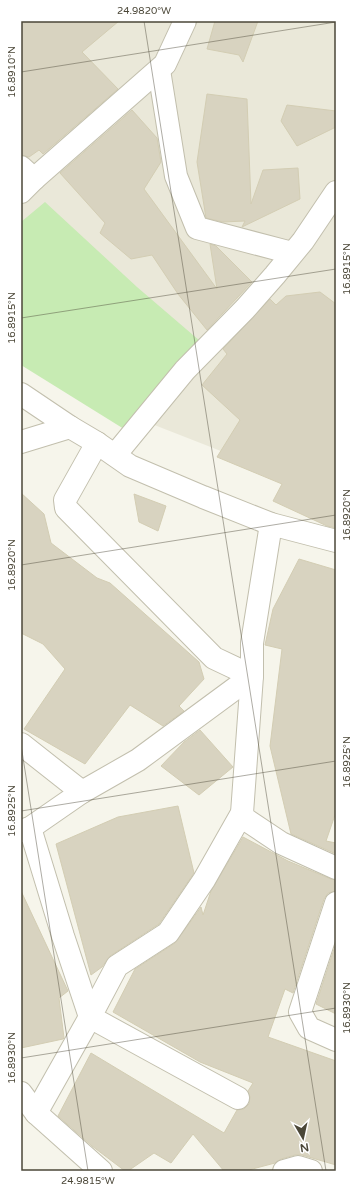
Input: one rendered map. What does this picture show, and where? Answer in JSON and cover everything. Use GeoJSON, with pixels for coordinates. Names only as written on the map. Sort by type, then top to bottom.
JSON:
{"type":"FeatureCollection","features":[{"type":"Feature","properties":{"kind":"street"},"geometry":{"type":"LineString","coordinates":[[25,179],[159,70],[165,64],[185,21]]}},
{"type":"Feature","properties":{"kind":"street"},"geometry":{"type":"LineString","coordinates":[[159,70],[176,176],[197,228],[292,253]]}},
{"type":"Feature","properties":{"kind":"street"},"geometry":{"type":"LineString","coordinates":[[252,676],[214,658],[66,508],[65,500],[106,449],[245,309],[303,241],[336,192]]}},
{"type":"Feature","properties":{"kind":"street"},"geometry":{"type":"LineString","coordinates":[[21,394],[130,466],[271,524],[336,541]]}},
{"type":"Feature","properties":{"kind":"street"},"geometry":{"type":"LineString","coordinates":[[21,442],[70,427]]}},
{"type":"Feature","properties":{"kind":"street"},"geometry":{"type":"LineString","coordinates":[[36,1112],[117,966],[168,933],[204,880],[242,813],[252,676],[252,643],[271,524]]}},
{"type":"Feature","properties":{"kind":"street"},"geometry":{"type":"LineString","coordinates":[[238,1098],[90,1017],[26,829],[82,792],[138,760],[252,676]]}},
{"type":"Feature","properties":{"kind":"street"},"geometry":{"type":"LineString","coordinates":[[21,744],[82,792]]}},
{"type":"Feature","properties":{"kind":"street"},"geometry":{"type":"LineString","coordinates":[[242,813],[245,819],[281,843],[336,868]]}},
{"type":"Feature","properties":{"kind":"street"},"geometry":{"type":"LineString","coordinates":[[336,903],[300,1012],[309,1028],[336,1040]]}},
{"type":"Feature","properties":{"kind":"street"},"geometry":{"type":"LineString","coordinates":[[21,1093],[36,1112],[101,1171]]}},
{"type":"Feature","properties":{"kind":"street"},"geometry":{"type":"LineString","coordinates":[[284,1171],[298,1167],[311,1171]]}},
{"type":"Feature","properties":{"kind":"shaded area"},"geometry":{"type":"Polygon","coordinates":[[[21,21],[336,21],[336,496],[93,401],[21,295],[21,21]]]}},
{"type":"Feature","properties":{"kind":"green space"},"geometry":{"type":"Polygon","coordinates":[[[45,202],[137,287],[200,341],[124,429],[21,365],[21,222],[45,202]]]}},
{"type":"Feature","properties":{"kind":"building"},"geometry":{"type":"Polygon","coordinates":[[[21,21],[119,21],[82,52],[118,89],[43,154],[39,150],[29,157],[21,155],[21,21]]]}},
{"type":"Feature","properties":{"kind":"building"},"geometry":{"type":"Polygon","coordinates":[[[215,21],[258,21],[243,62],[239,55],[207,49],[215,21]]]}},
{"type":"Feature","properties":{"kind":"building"},"geometry":{"type":"Polygon","coordinates":[[[207,94],[247,99],[251,204],[263,170],[298,168],[300,199],[242,227],[245,221],[223,222],[206,218],[197,162],[207,94]]]}},
{"type":"Feature","properties":{"kind":"building"},"geometry":{"type":"Polygon","coordinates":[[[287,105],[336,111],[336,127],[297,146],[281,121],[287,105]]]}},
{"type":"Feature","properties":{"kind":"building"},"geometry":{"type":"Polygon","coordinates":[[[132,110],[157,138],[161,162],[144,189],[217,289],[210,244],[216,246],[252,282],[207,330],[178,294],[152,255],[131,259],[100,233],[105,223],[60,173],[132,110]]]}},
{"type":"Feature","properties":{"kind":"building"},"geometry":{"type":"Polygon","coordinates":[[[320,292],[336,304],[336,528],[327,526],[273,501],[282,484],[217,457],[240,420],[202,385],[227,354],[223,349],[270,299],[276,305],[286,296],[320,292]]]}},
{"type":"Feature","properties":{"kind":"building"},"geometry":{"type":"Polygon","coordinates":[[[21,493],[44,514],[51,543],[97,578],[110,583],[199,662],[204,679],[179,706],[184,711],[163,726],[130,705],[85,764],[24,729],[65,669],[43,644],[21,633],[21,493]]]}},
{"type":"Feature","properties":{"kind":"building"},"geometry":{"type":"Polygon","coordinates":[[[134,494],[166,506],[158,531],[139,522],[134,494]]]}},
{"type":"Feature","properties":{"kind":"building"},"geometry":{"type":"Polygon","coordinates":[[[299,559],[336,570],[336,812],[326,841],[336,843],[336,854],[291,834],[270,746],[282,649],[265,645],[273,609],[299,559]]]}},
{"type":"Feature","properties":{"kind":"building"},"geometry":{"type":"Polygon","coordinates":[[[200,730],[233,767],[199,795],[161,766],[184,742],[200,730]]]}},
{"type":"Feature","properties":{"kind":"building"},"geometry":{"type":"Polygon","coordinates":[[[178,806],[194,873],[159,924],[110,956],[102,967],[91,975],[56,844],[118,817],[178,806]]]}},
{"type":"Feature","properties":{"kind":"building"},"geometry":{"type":"Polygon","coordinates":[[[243,837],[288,861],[336,880],[336,891],[328,893],[324,899],[293,993],[285,989],[268,1037],[336,1061],[336,1165],[302,1155],[295,1155],[281,1159],[275,1163],[245,1171],[224,1171],[193,1134],[171,1163],[154,1153],[128,1171],[125,1171],[92,1146],[58,1116],[91,1053],[224,1133],[237,1110],[244,1109],[249,1104],[250,1097],[248,1091],[253,1083],[200,1062],[113,1012],[135,969],[175,943],[201,907],[203,915],[211,891],[243,837]]]}},
{"type":"Feature","properties":{"kind":"building"},"geometry":{"type":"Polygon","coordinates":[[[21,891],[68,991],[59,998],[64,1038],[21,1048],[21,891]]]}},
{"type":"Feature","properties":{"kind":"building"},"geometry":{"type":"Polygon","coordinates":[[[336,943],[336,1014],[316,1004],[336,943]]]}}]}
